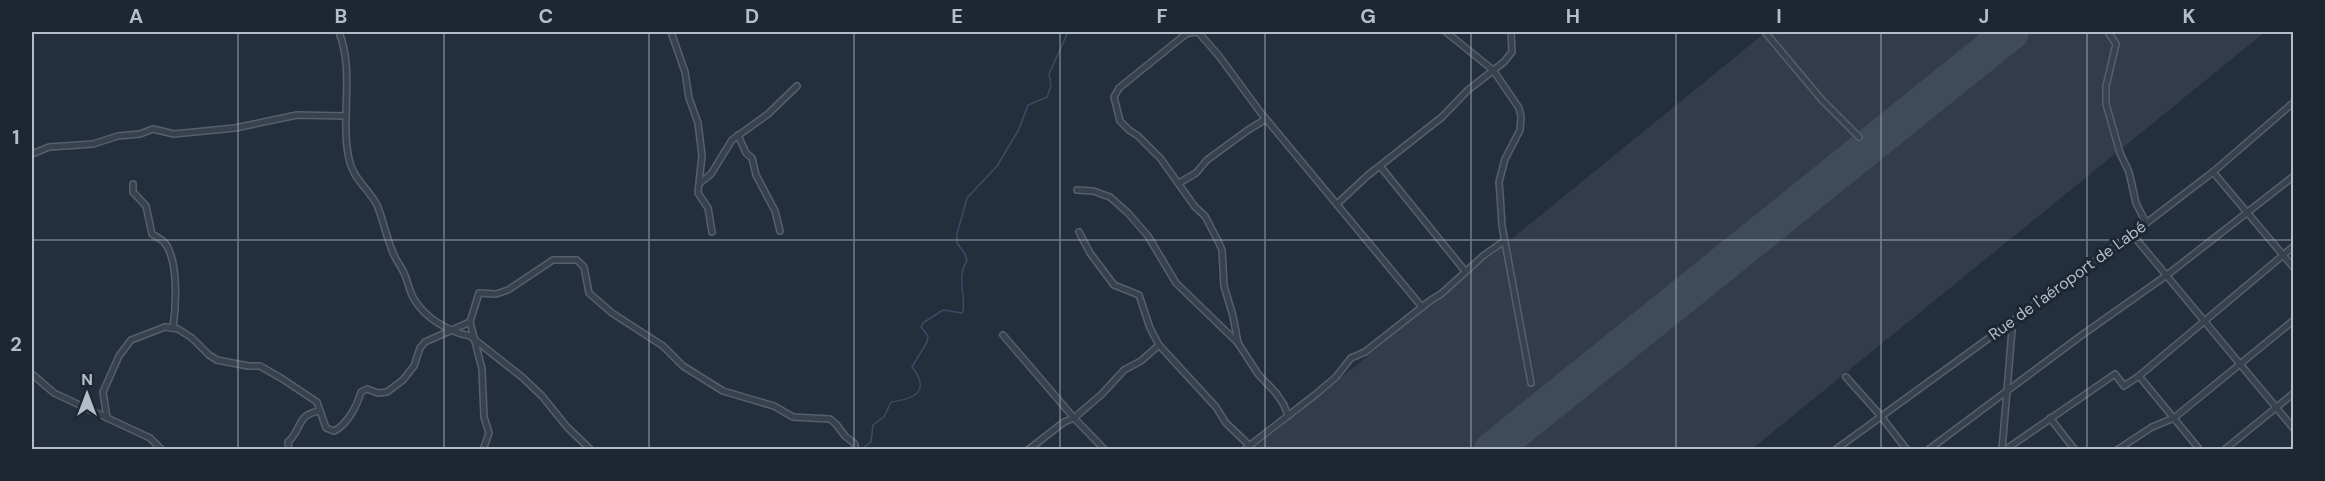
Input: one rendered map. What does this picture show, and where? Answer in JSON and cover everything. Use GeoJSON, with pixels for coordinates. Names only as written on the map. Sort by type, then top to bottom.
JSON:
{"type":"FeatureCollection","features":[{"type":"Feature","properties":{"kind":"street"},"geometry":{"type":"LineString","coordinates":[[339,32],[348,88],[346,116],[348,153],[354,174],[370,192],[378,209],[395,258],[404,274],[413,299],[427,316],[473,338],[522,377],[591,450]]}},
{"type":"Feature","properties":{"kind":"street"},"geometry":{"type":"LineString","coordinates":[[671,32],[685,72],[689,98],[698,123],[702,155],[698,193],[708,208],[712,232]]}},
{"type":"Feature","properties":{"kind":"street"},"geometry":{"type":"LineString","coordinates":[[1238,343],[1224,286],[1222,250],[1205,216],[1156,154],[1120,121],[1115,107],[1114,97],[1119,88],[1186,34],[1195,32],[1199,33],[1219,56],[1266,119],[1422,307]]}},
{"type":"Feature","properties":{"kind":"street"},"geometry":{"type":"LineString","coordinates":[[1446,32],[1493,70],[1519,108],[1520,130],[1504,159],[1499,182],[1504,241],[1531,383]]}},
{"type":"Feature","properties":{"kind":"street"},"geometry":{"type":"LineString","coordinates":[[1337,204],[1355,186],[1442,117],[1468,90],[1504,62],[1512,52],[1511,32]]}},
{"type":"Feature","properties":{"kind":"street"},"geometry":{"type":"LineString","coordinates":[[1765,32],[1822,100],[1859,137]]}},
{"type":"Feature","properties":{"kind":"street"},"geometry":{"type":"LineString","coordinates":[[2108,32],[2116,44],[2106,86],[2106,104],[2120,153],[2130,172],[2136,203],[2146,223]]}},
{"type":"Feature","properties":{"kind":"street"},"geometry":{"type":"LineString","coordinates":[[699,184],[711,174],[732,140],[768,114],[797,86]]}},
{"type":"Feature","properties":{"kind":"street","name":"Rue de l'aéroport de Labé"},"geometry":{"type":"LineString","coordinates":[[1835,450],[2009,321],[2132,234],[2212,172],[2293,103]]}},
{"type":"Feature","properties":{"kind":"street"},"geometry":{"type":"LineString","coordinates":[[32,154],[49,147],[93,144],[153,129],[174,134],[235,128],[297,115],[346,116]]}},
{"type":"Feature","properties":{"kind":"street"},"geometry":{"type":"LineString","coordinates":[[1179,183],[1196,173],[1207,160],[1266,119]]}},
{"type":"Feature","properties":{"kind":"street"},"geometry":{"type":"LineString","coordinates":[[738,135],[746,153],[752,158],[756,175],[776,211],[780,231]]}},
{"type":"Feature","properties":{"kind":"street"},"geometry":{"type":"LineString","coordinates":[[1380,166],[1465,271]]}},
{"type":"Feature","properties":{"kind":"street"},"geometry":{"type":"LineString","coordinates":[[2212,172],[2294,268]]}},
{"type":"Feature","properties":{"kind":"street"},"geometry":{"type":"LineString","coordinates":[[1928,450],[2167,275],[2294,176]]}},
{"type":"Feature","properties":{"kind":"street"},"geometry":{"type":"LineString","coordinates":[[133,184],[133,192],[146,206],[152,234],[164,242],[169,253],[176,279],[173,328]]}},
{"type":"Feature","properties":{"kind":"street"},"geometry":{"type":"LineString","coordinates":[[1077,190],[1093,191],[1110,197],[1128,213],[1148,236],[1176,283],[1238,343],[1258,374],[1276,393],[1288,416]]}},
{"type":"Feature","properties":{"kind":"street"},"geometry":{"type":"LineString","coordinates":[[1079,232],[1090,254],[1114,285],[1139,295],[1150,328],[1159,345],[1216,407],[1226,423],[1249,445]]}},
{"type":"Feature","properties":{"kind":"street"},"geometry":{"type":"LineString","coordinates":[[2132,234],[2294,429]]}},
{"type":"Feature","properties":{"kind":"street"},"geometry":{"type":"LineString","coordinates":[[1244,450],[1336,377],[1351,358],[1365,352],[1441,294],[1465,271],[1504,241]]}},
{"type":"Feature","properties":{"kind":"street"},"geometry":{"type":"LineString","coordinates":[[2003,450],[2115,374],[2124,386],[2139,376],[2294,246]]}},
{"type":"Feature","properties":{"kind":"street"},"geometry":{"type":"LineString","coordinates":[[483,450],[489,433],[484,417],[482,369],[470,322],[479,293],[496,294],[508,290],[554,260],[577,260],[584,267],[589,293],[612,313],[663,346],[683,366],[723,391],[774,406],[793,417],[830,419],[855,444],[855,449]]}},
{"type":"Feature","properties":{"kind":"street"},"geometry":{"type":"LineString","coordinates":[[2116,450],[2152,426],[2174,418],[2294,320]]}},
{"type":"Feature","properties":{"kind":"street"},"geometry":{"type":"LineString","coordinates":[[2003,450],[2012,330],[2009,321]]}},
{"type":"Feature","properties":{"kind":"street"},"geometry":{"type":"LineString","coordinates":[[107,418],[103,392],[119,356],[131,340],[165,327],[173,328],[192,338],[217,360],[260,366],[317,402],[327,428],[334,430],[341,428],[362,392],[368,389],[378,393],[387,392],[409,374],[425,342],[470,322]]}},
{"type":"Feature","properties":{"kind":"street"},"geometry":{"type":"LineString","coordinates":[[1003,335],[1074,418],[1105,450]]}},
{"type":"Feature","properties":{"kind":"street"},"geometry":{"type":"LineString","coordinates":[[1028,450],[1064,422],[1074,418],[1124,370],[1142,361],[1159,345]]}},
{"type":"Feature","properties":{"kind":"street"},"geometry":{"type":"LineString","coordinates":[[32,374],[54,393],[150,438],[162,450]]}},
{"type":"Feature","properties":{"kind":"street"},"geometry":{"type":"LineString","coordinates":[[2139,376],[2200,450]]}},
{"type":"Feature","properties":{"kind":"street"},"geometry":{"type":"LineString","coordinates":[[1846,377],[1881,416],[1907,450]]}},
{"type":"Feature","properties":{"kind":"street"},"geometry":{"type":"LineString","coordinates":[[2224,450],[2294,393]]}},
{"type":"Feature","properties":{"kind":"street"},"geometry":{"type":"LineString","coordinates":[[289,450],[288,442],[293,438],[301,420],[310,413],[319,411]]}},
{"type":"Feature","properties":{"kind":"street"},"geometry":{"type":"LineString","coordinates":[[2050,418],[2075,450]]}},
{"type":"Feature","properties":{"kind":"shaded area"},"geometry":{"type":"Polygon","coordinates":[[[1766,32],[2265,32],[1752,449],[1252,450],[1766,32]]]}},
{"type":"Feature","properties":{"kind":"waterway"},"geometry":{"type":"LineString","coordinates":[[860,450],[871,442],[873,425],[884,417],[891,402],[907,399],[920,388],[918,375],[912,367],[927,342],[928,336],[921,327],[923,323],[943,310],[962,313],[964,304],[962,275],[967,261],[957,243],[957,234],[967,198],[997,166],[1019,129],[1028,105],[1047,97],[1051,86],[1049,74],[1068,32]]}},
{"type":"Feature","properties":{"kind":"runway"},"geometry":{"type":"LineString","coordinates":[[1492,450],[2011,32]]}}]}
